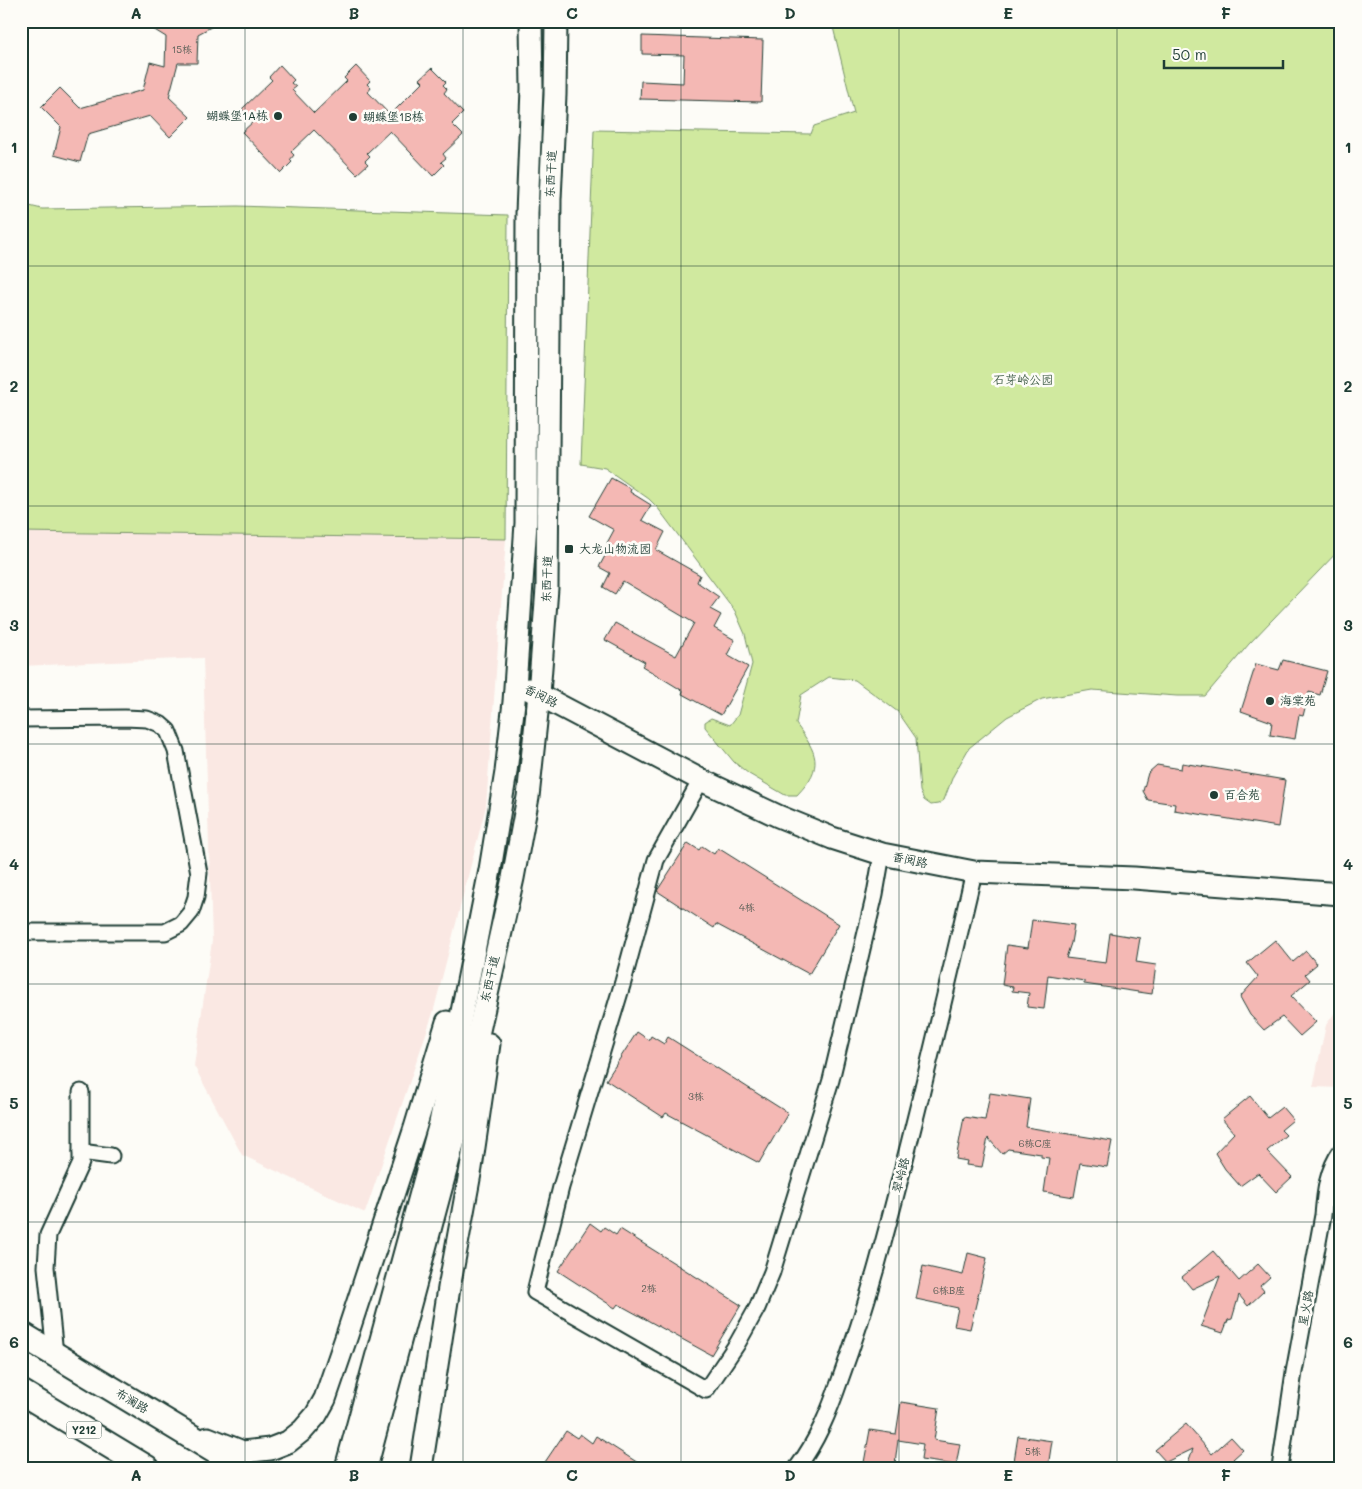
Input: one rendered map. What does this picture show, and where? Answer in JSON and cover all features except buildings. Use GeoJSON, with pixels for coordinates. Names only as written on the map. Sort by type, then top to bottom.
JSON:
{"type":"FeatureCollection","features":[{"type":"Feature","properties":{"kind":"main road","name":"东西干道"},"geometry":{"type":"LineString","coordinates":[[448,1126],[506,772],[516,684],[526,523],[527,213],[532,89],[531,21]]}},
{"type":"Feature","properties":{"kind":"main road","name":"东西干道"},"geometry":{"type":"LineString","coordinates":[[448,1126],[513,878],[528,797],[539,694],[547,588],[550,199],[556,21]]}},
{"type":"Feature","properties":{"kind":"main road","name":"香阅路"},"geometry":{"type":"LineString","coordinates":[[516,684],[539,694],[701,780],[787,820],[832,838],[882,854],[974,872],[1134,878],[1341,894]]}},
{"type":"Feature","properties":{"kind":"main road"},"geometry":{"type":"LineString","coordinates":[[118,1393],[218,1444],[243,1452],[270,1449],[288,1442],[303,1430],[316,1415],[325,1399],[348,1335],[415,1128],[490,870]]}},
{"type":"Feature","properties":{"kind":"main road"},"geometry":{"type":"LineString","coordinates":[[420,1468],[448,1288],[471,1168],[513,878]]}},
{"type":"Feature","properties":{"kind":"main road"},"geometry":{"type":"LineString","coordinates":[[346,1468],[448,1126]]}},
{"type":"Feature","properties":{"kind":"main road"},"geometry":{"type":"LineString","coordinates":[[366,1468],[448,1126]]}},
{"type":"Feature","properties":{"kind":"main road","name":"布澜路"},"geometry":{"type":"LineString","coordinates":[[21,1334],[243,1468]]}},
{"type":"Feature","properties":{"kind":"main road","name":"Y212"},"geometry":{"type":"LineString","coordinates":[[21,1392],[147,1468]]}},
{"type":"Feature","properties":{"kind":"main road"},"geometry":{"type":"LineString","coordinates":[[89,1433],[135,1468]]}},
{"type":"Feature","properties":{"kind":"street"},"geometry":{"type":"LineString","coordinates":[[21,719],[147,719],[164,727],[168,731],[176,751],[199,873],[196,897],[191,912],[181,924],[165,932],[21,932]]}},
{"type":"Feature","properties":{"kind":"street"},"geometry":{"type":"LineString","coordinates":[[701,780],[656,860],[623,982],[561,1188],[536,1292],[706,1390],[737,1344],[757,1308],[772,1272],[831,1080],[875,894],[882,854]]}},
{"type":"Feature","properties":{"kind":"street","name":"翠岭路"},"geometry":{"type":"LineString","coordinates":[[797,1468],[826,1421],[851,1352],[872,1282],[900,1182],[974,872]]}},
{"type":"Feature","properties":{"kind":"street"},"geometry":{"type":"LineString","coordinates":[[54,1354],[46,1267],[48,1235],[81,1163],[81,1092]]}},
{"type":"Feature","properties":{"kind":"street","name":"星火路"},"geometry":{"type":"LineString","coordinates":[[1280,1468],[1294,1372],[1325,1191],[1332,1164],[1341,1151]]}},
{"type":"Feature","properties":{"kind":"street"},"geometry":{"type":"LineString","coordinates":[[81,1152],[111,1156]]}},
{"type":"Feature","properties":{"kind":"shaded area"},"geometry":{"type":"Polygon","coordinates":[[[21,532],[506,539],[486,806],[433,1013],[365,1213],[242,1155],[194,1066],[212,941],[203,658],[21,666],[21,532]]]}},
{"type":"Feature","properties":{"kind":"shaded area"},"geometry":{"type":"Polygon","coordinates":[[[1341,1004],[1341,1088],[1313,1087],[1326,1025],[1341,1004]]]}},
{"type":"Feature","properties":{"kind":"green space","name":"石芽岭公园"},"geometry":{"type":"Polygon","coordinates":[[[872,21],[1341,21],[1341,548],[1249,644],[1205,696],[1092,690],[1042,699],[1007,717],[969,748],[953,776],[944,800],[938,804],[931,805],[924,800],[920,791],[916,738],[898,712],[855,680],[829,677],[801,695],[796,724],[813,752],[815,767],[812,776],[797,795],[785,795],[749,774],[734,762],[705,727],[705,722],[711,718],[730,725],[738,715],[752,664],[745,634],[735,611],[649,499],[605,468],[581,464],[594,130],[811,134],[814,126],[854,113],[832,23],[870,23],[872,21]]]}},
{"type":"Feature","properties":{"kind":"green space"},"geometry":{"type":"Polygon","coordinates":[[[21,204],[42,209],[238,206],[508,215],[506,539],[21,532],[21,204]]]}},
{"type":"Feature","properties":{"kind":"place","name":"蝴蝶堡1A栋"},"geometry":{"type":"Point","coordinates":[278,116]}},
{"type":"Feature","properties":{"kind":"place","name":"蝴蝶堡1B栋"},"geometry":{"type":"Point","coordinates":[353,117]}},
{"type":"Feature","properties":{"kind":"place","name":"大龙山物流园"},"geometry":{"type":"Point","coordinates":[569,549]}},
{"type":"Feature","properties":{"kind":"place","name":"海棠苑"},"geometry":{"type":"Point","coordinates":[1270,701]}},
{"type":"Feature","properties":{"kind":"place","name":"百合苑"},"geometry":{"type":"Point","coordinates":[1214,795]}}]}
